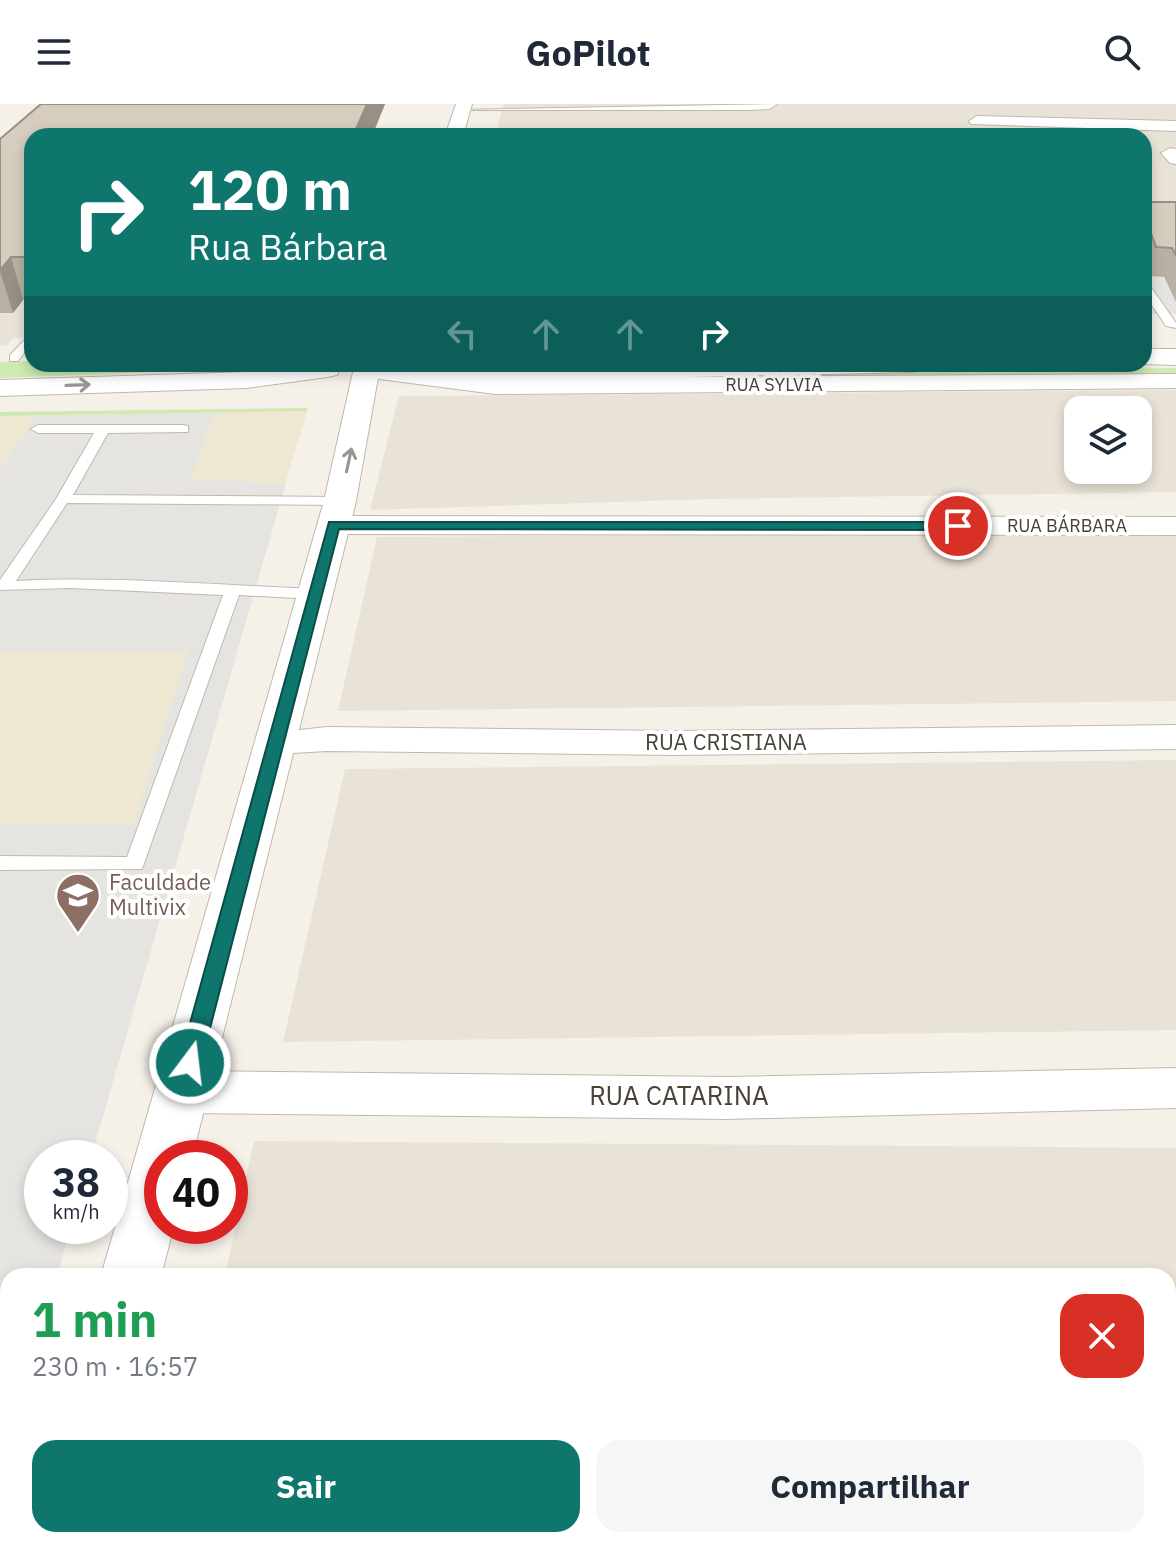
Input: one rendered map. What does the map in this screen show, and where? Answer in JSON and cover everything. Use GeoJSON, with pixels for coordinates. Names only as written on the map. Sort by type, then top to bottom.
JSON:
{"type":"FeatureCollection","features":[{"type":"Feature","properties":{"kind":"street"},"geometry":{"type":"LineString","coordinates":[[456,128],[463,107]]}},
{"type":"Feature","properties":{"kind":"street"},"geometry":{"type":"LineString","coordinates":[[1156,109],[1176,119]]}},
{"type":"Feature","properties":{"kind":"street"},"geometry":{"type":"LineString","coordinates":[[977,121],[1176,126]]}},
{"type":"Feature","properties":{"kind":"street"},"geometry":{"type":"LineString","coordinates":[[1152,357],[1176,357]]}},
{"type":"Feature","properties":{"kind":"street"},"geometry":{"type":"LineString","coordinates":[[0,388],[246,380],[352,372]]}},
{"type":"Feature","properties":{"kind":"street"},"geometry":{"type":"LineString","coordinates":[[169,1140],[337,513],[365,372]]}},
{"type":"Feature","properties":{"kind":"street","name":"RUA SYLVIA"},"geometry":{"type":"LineString","coordinates":[[374,372],[495,386],[1176,381]]}},
{"type":"Feature","properties":{"kind":"street"},"geometry":{"type":"LineString","coordinates":[[440,372],[560,372]]}},
{"type":"Feature","properties":{"kind":"street","name":"RUA BÁRBARA"},"geometry":{"type":"LineString","coordinates":[[337,513],[1176,526]]}},
{"type":"Feature","properties":{"kind":"street","name":"RUA CRISTIANA"},"geometry":{"type":"LineString","coordinates":[[276,742],[327,739],[674,743],[1176,737]]}},
{"type":"Feature","properties":{"kind":"street","name":"RUA CATARINA"},"geometry":{"type":"LineString","coordinates":[[182,1092],[728,1098],[1176,1088]]}},
{"type":"Feature","properties":{"kind":"street"},"geometry":{"type":"LineString","coordinates":[[133,1268],[144,1229]]}},
{"type":"Feature","properties":{"kind":"lane"},"geometry":{"type":"LineString","coordinates":[[463,107],[693,105],[751,108],[773,104]]}},
{"type":"Feature","properties":{"kind":"lane"},"geometry":{"type":"LineString","coordinates":[[1152,301],[1163,322]]}},
{"type":"Feature","properties":{"kind":"lane"},"geometry":{"type":"LineString","coordinates":[[38,429],[183,429]]}},
{"type":"Feature","properties":{"kind":"lane"},"geometry":{"type":"LineString","coordinates":[[102,431],[63,499],[4,586],[70,583],[315,594]]}},
{"type":"Feature","properties":{"kind":"lane"},"geometry":{"type":"LineString","coordinates":[[63,499],[337,513]]}},
{"type":"Feature","properties":{"kind":"lane"},"geometry":{"type":"LineString","coordinates":[[0,863],[135,864],[233,589]]}},
{"type":"Feature","properties":{"kind":"shaded area"},"geometry":{"type":"Polygon","coordinates":[[[503,104],[1176,104],[1176,230],[1152,229],[1152,128],[498,128],[503,104]]]}},
{"type":"Feature","properties":{"kind":"shaded area"},"geometry":{"type":"Polygon","coordinates":[[[24,144],[24,337],[14,338],[6,346],[0,346],[0,167],[24,144]]]}},
{"type":"Feature","properties":{"kind":"shaded area"},"geometry":{"type":"Polygon","coordinates":[[[1152,276],[1163,277],[1176,302],[1176,314],[1152,314],[1152,276]]]}},
{"type":"Feature","properties":{"kind":"shaded area"},"geometry":{"type":"Polygon","coordinates":[[[1176,390],[1176,492],[710,499],[370,510],[399,396],[1176,390]]]}},
{"type":"Feature","properties":{"kind":"shaded area","name":"Faculdade Multivix"},"geometry":{"type":"Polygon","coordinates":[[[308,408],[281,498],[49,1140],[24,1140],[24,1244],[30,1244],[13,1268],[0,1268],[0,412],[308,408]]]}},
{"type":"Feature","properties":{"kind":"shaded area","name":"Faculdade Multivix"},"geometry":{"type":"Polygon","coordinates":[[[215,413],[190,480],[286,483],[96,1140],[24,1140],[24,1244],[66,1244],[59,1268],[0,1268],[0,825],[134,823],[188,651],[0,651],[0,470],[36,416],[215,413]]]}},
{"type":"Feature","properties":{"kind":"shaded area"},"geometry":{"type":"Polygon","coordinates":[[[1044,533],[1176,536],[1176,701],[338,711],[377,537],[1044,533]]]}},
{"type":"Feature","properties":{"kind":"shaded area"},"geometry":{"type":"Polygon","coordinates":[[[1176,760],[1176,1030],[283,1042],[345,769],[1176,760]]]}},
{"type":"Feature","properties":{"kind":"shaded area"},"geometry":{"type":"Polygon","coordinates":[[[254,1141],[1176,1148],[1176,1268],[227,1268],[232,1244],[248,1244],[248,1169],[254,1141]]]}},
{"type":"Feature","properties":{"kind":"green space"},"geometry":{"type":"Polygon","coordinates":[[[24,361],[24,372],[157,372],[0,378],[0,362],[24,361]]]}},
{"type":"Feature","properties":{"kind":"green space"},"geometry":{"type":"Polygon","coordinates":[[[1152,368],[1176,368],[1176,376],[775,379],[776,373],[1152,372],[1152,368]]]}},
{"type":"Feature","properties":{"kind":"green space"},"geometry":{"type":"Polygon","coordinates":[[[308,408],[306,411],[0,416],[0,412],[308,408]]]}},
{"type":"Feature","properties":{"kind":"building"},"geometry":{"type":"Polygon","coordinates":[[[41,104],[367,104],[356,128],[24,128],[24,257],[11,257],[0,270],[0,139],[41,104]]]}},
{"type":"Feature","properties":{"kind":"building"},"geometry":{"type":"Polygon","coordinates":[[[1152,202],[1176,202],[1176,255],[1172,248],[1156,247],[1152,236],[1152,202]]]}},
{"type":"Feature","properties":{"kind":"place","name":"Faculdade Multivix"},"geometry":{"type":"Point","coordinates":[78,934]}},
{"type":"Feature","properties":{"kind":"route"},"geometry":{"type":"LineString","coordinates":[[190,1063],[333,525],[672,528],[958,526]]}}]}
